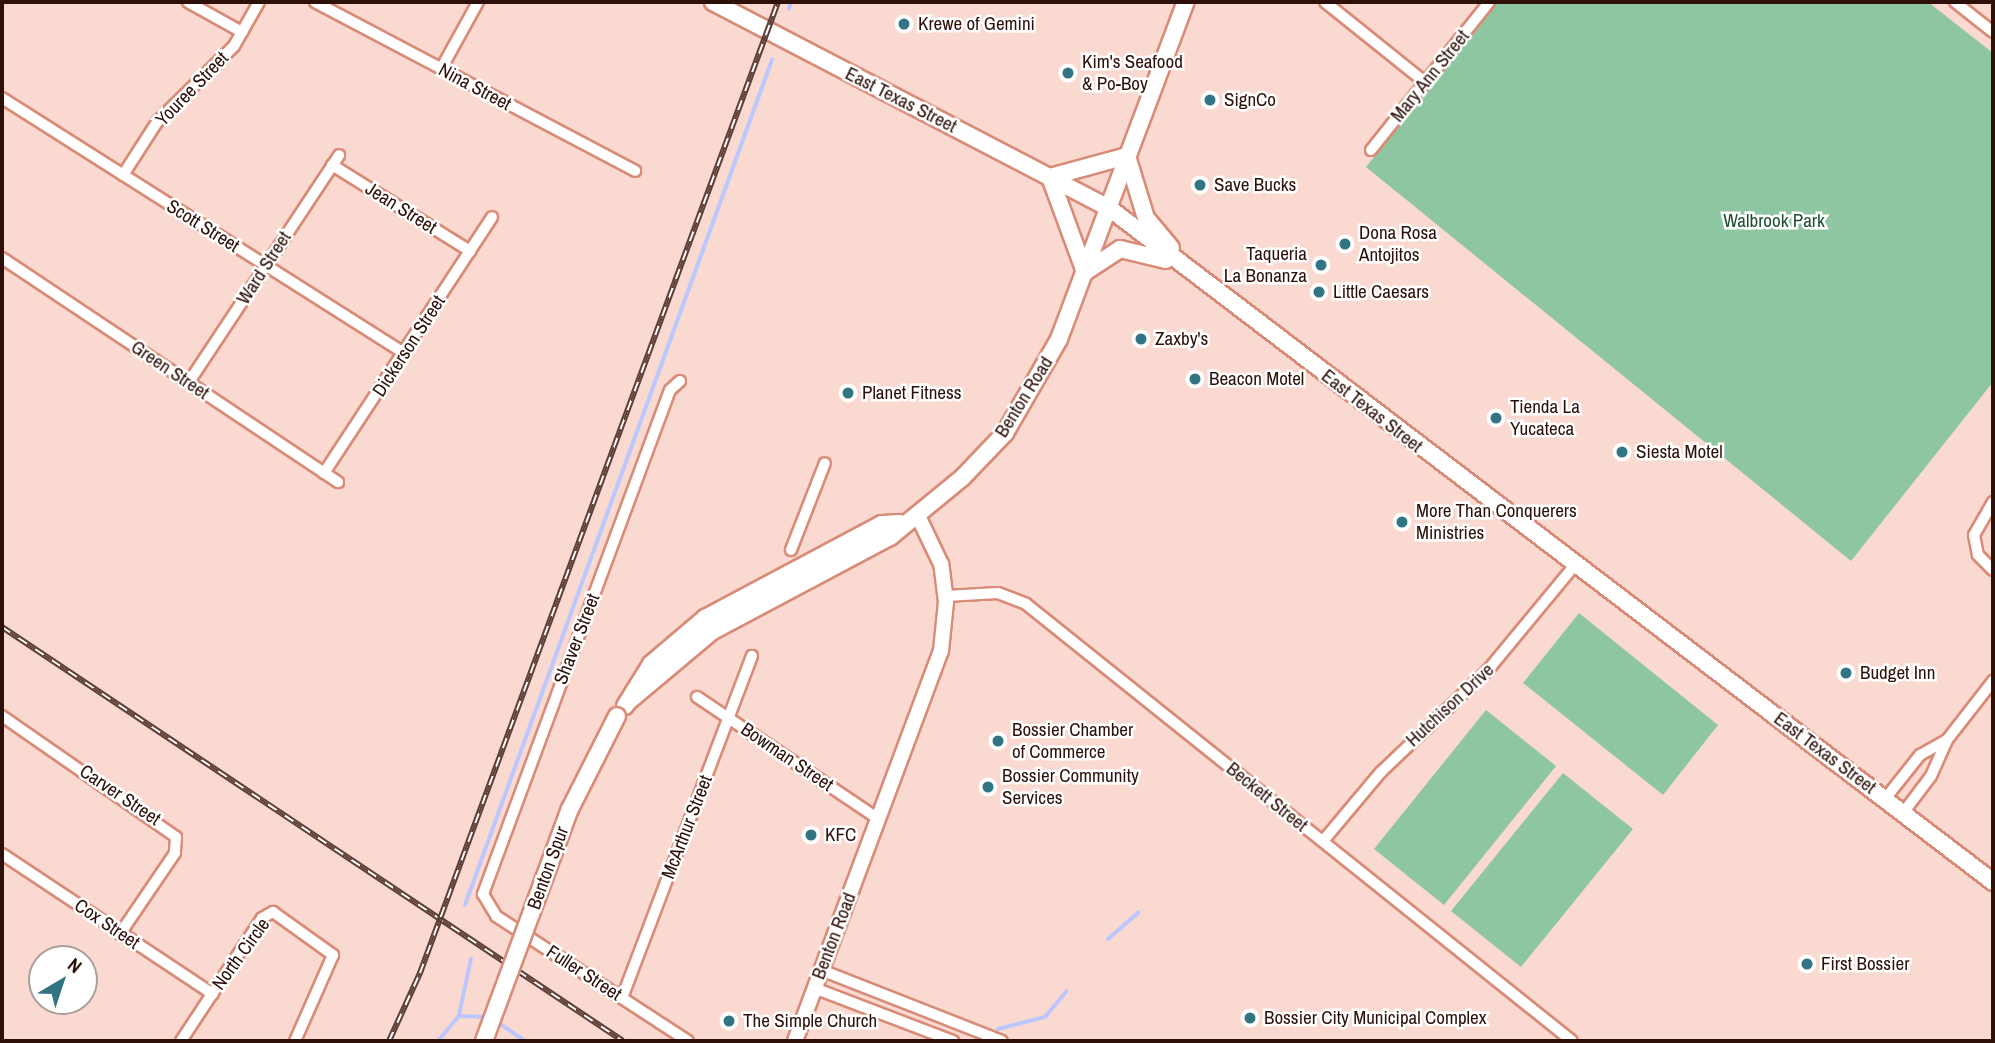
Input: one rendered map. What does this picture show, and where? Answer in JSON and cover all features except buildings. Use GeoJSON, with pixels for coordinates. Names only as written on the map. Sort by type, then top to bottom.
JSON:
{"type":"FeatureCollection","features":[{"type":"Feature","properties":{"kind":"main road","name":"East Texas Street"},"geometry":{"type":"LineString","coordinates":[[713,2],[1109,208],[1574,566],[1993,882]]}},
{"type":"Feature","properties":{"kind":"main road","name":"Benton Road"},"geometry":{"type":"LineString","coordinates":[[795,1041],[941,651],[946,596],[941,564],[917,514],[1005,433],[1059,339],[1185,2]]}},
{"type":"Feature","properties":{"kind":"main road"},"geometry":{"type":"LineString","coordinates":[[1127,156],[1146,218],[1191,271],[1129,248],[1085,272],[1050,177],[1127,156]]}},
{"type":"Feature","properties":{"kind":"main road","name":"Benton Spur"},"geometry":{"type":"LineString","coordinates":[[484,1041],[570,809],[617,716],[628,702],[632,685],[651,664],[705,618],[882,524],[901,523],[917,514]]}},
{"type":"Feature","properties":{"kind":"street"},"geometry":{"type":"LineString","coordinates":[[188,2],[242,32]]}},
{"type":"Feature","properties":{"kind":"street","name":"Youree Street"},"geometry":{"type":"LineString","coordinates":[[123,175],[158,122],[242,32],[259,2]]}},
{"type":"Feature","properties":{"kind":"street","name":"Nina Street"},"geometry":{"type":"LineString","coordinates":[[315,2],[635,171]]}},
{"type":"Feature","properties":{"kind":"street"},"geometry":{"type":"LineString","coordinates":[[441,69],[478,2]]}},
{"type":"Feature","properties":{"kind":"street"},"geometry":{"type":"LineString","coordinates":[[1325,2],[1425,82]]}},
{"type":"Feature","properties":{"kind":"street","name":"Mary Ann Street"},"geometry":{"type":"LineString","coordinates":[[1371,150],[1489,2]]}},
{"type":"Feature","properties":{"kind":"street"},"geometry":{"type":"LineString","coordinates":[[1955,2],[1993,32]]}},
{"type":"Feature","properties":{"kind":"street","name":"Scott Street"},"geometry":{"type":"LineString","coordinates":[[2,98],[405,354]]}},
{"type":"Feature","properties":{"kind":"street","name":"Ward Street"},"geometry":{"type":"LineString","coordinates":[[189,382],[339,155]]}},
{"type":"Feature","properties":{"kind":"street","name":"Jean Street"},"geometry":{"type":"LineString","coordinates":[[332,165],[470,251]]}},
{"type":"Feature","properties":{"kind":"street","name":"Dickerson Street"},"geometry":{"type":"LineString","coordinates":[[324,473],[405,354],[492,217]]}},
{"type":"Feature","properties":{"kind":"street","name":"Green Street"},"geometry":{"type":"LineString","coordinates":[[2,258],[338,482]]}},
{"type":"Feature","properties":{"kind":"street","name":"Shaver Street"},"geometry":{"type":"LineString","coordinates":[[484,901],[666,403],[680,380]]}},
{"type":"Feature","properties":{"kind":"street"},"geometry":{"type":"LineString","coordinates":[[792,550],[825,463]]}},
{"type":"Feature","properties":{"kind":"street"},"geometry":{"type":"LineString","coordinates":[[1993,502],[1973,542],[1993,570]]}},
{"type":"Feature","properties":{"kind":"street","name":"Hutchison Drive"},"geometry":{"type":"LineString","coordinates":[[1323,841],[1381,772],[1488,670],[1574,566]]}},
{"type":"Feature","properties":{"kind":"street","name":"Beckett Street"},"geometry":{"type":"LineString","coordinates":[[946,596],[998,593],[1026,604],[1572,1041]]}},
{"type":"Feature","properties":{"kind":"street","name":"McArthur Street"},"geometry":{"type":"LineString","coordinates":[[622,998],[752,656]]}},
{"type":"Feature","properties":{"kind":"street"},"geometry":{"type":"LineString","coordinates":[[1903,813],[1931,776],[1947,740],[1993,681]]}},
{"type":"Feature","properties":{"kind":"street","name":"Bowman Street"},"geometry":{"type":"LineString","coordinates":[[697,697],[877,818]]}},
{"type":"Feature","properties":{"kind":"street","name":"Carver Street"},"geometry":{"type":"LineString","coordinates":[[2,716],[176,837],[175,853],[120,934]]}},
{"type":"Feature","properties":{"kind":"street"},"geometry":{"type":"LineString","coordinates":[[1885,799],[1920,755],[1947,740]]}},
{"type":"Feature","properties":{"kind":"street","name":"Cox Street"},"geometry":{"type":"LineString","coordinates":[[2,854],[212,994]]}},
{"type":"Feature","properties":{"kind":"street","name":"Fuller Street"},"geometry":{"type":"LineString","coordinates":[[484,901],[496,916],[688,1041]]}},
{"type":"Feature","properties":{"kind":"street","name":"North Circle"},"geometry":{"type":"LineString","coordinates":[[187,1039],[212,994],[262,918],[273,912],[284,916],[328,948],[334,962],[295,1041]]}},
{"type":"Feature","properties":{"kind":"street"},"geometry":{"type":"LineString","coordinates":[[821,970],[1002,1041]]}},
{"type":"Feature","properties":{"kind":"street"},"geometry":{"type":"LineString","coordinates":[[814,988],[953,1041]]}},
{"type":"Feature","properties":{"kind":"green space","name":"Walbrook Park"},"geometry":{"type":"Polygon","coordinates":[[[1497,2],[1928,2],[1993,53],[1993,382],[1851,561],[1366,167],[1497,2]]]}},
{"type":"Feature","properties":{"kind":"green space"},"geometry":{"type":"Polygon","coordinates":[[[1579,613],[1718,725],[1663,795],[1523,683],[1579,613]]]}},
{"type":"Feature","properties":{"kind":"green space"},"geometry":{"type":"Polygon","coordinates":[[[1486,710],[1556,766],[1444,905],[1374,849],[1486,710]]]}},
{"type":"Feature","properties":{"kind":"green space"},"geometry":{"type":"Polygon","coordinates":[[[1563,773],[1633,829],[1521,967],[1451,911],[1563,773]]]}},
{"type":"Feature","properties":{"kind":"waterway"},"geometry":{"type":"LineString","coordinates":[[789,9],[791,2]]}},
{"type":"Feature","properties":{"kind":"waterway"},"geometry":{"type":"LineString","coordinates":[[465,905],[772,60]]}},
{"type":"Feature","properties":{"kind":"waterway"},"geometry":{"type":"LineString","coordinates":[[1108,939],[1138,913]]}},
{"type":"Feature","properties":{"kind":"waterway"},"geometry":{"type":"LineString","coordinates":[[459,1015],[471,959]]}},
{"type":"Feature","properties":{"kind":"waterway"},"geometry":{"type":"LineString","coordinates":[[998,1029],[1045,1017],[1066,992]]}},
{"type":"Feature","properties":{"kind":"waterway"},"geometry":{"type":"LineString","coordinates":[[438,1041],[459,1016],[489,1017]]}},
{"type":"Feature","properties":{"kind":"waterway"},"geometry":{"type":"LineString","coordinates":[[496,1021],[526,1041]]}},
{"type":"Feature","properties":{"kind":"railway"},"geometry":{"type":"LineString","coordinates":[[389,1041],[420,973],[778,2]]}},
{"type":"Feature","properties":{"kind":"railway"},"geometry":{"type":"LineString","coordinates":[[2,627],[623,1041]]}},
{"type":"Feature","properties":{"kind":"place","name":"Krewe of Gemini"},"geometry":{"type":"Point","coordinates":[904,24]}},
{"type":"Feature","properties":{"kind":"place","name":"Kim's Seafood & Po-Boy"},"geometry":{"type":"Point","coordinates":[1068,73]}},
{"type":"Feature","properties":{"kind":"place","name":"SignCo"},"geometry":{"type":"Point","coordinates":[1210,100]}},
{"type":"Feature","properties":{"kind":"place","name":"Save Bucks"},"geometry":{"type":"Point","coordinates":[1200,185]}},
{"type":"Feature","properties":{"kind":"place","name":"Dona Rosa Antojitos"},"geometry":{"type":"Point","coordinates":[1345,244]}},
{"type":"Feature","properties":{"kind":"place","name":"Taqueria La Bonanza"},"geometry":{"type":"Point","coordinates":[1321,265]}},
{"type":"Feature","properties":{"kind":"place","name":"Little Caesars"},"geometry":{"type":"Point","coordinates":[1319,292]}},
{"type":"Feature","properties":{"kind":"place","name":"Zaxby's"},"geometry":{"type":"Point","coordinates":[1141,339]}},
{"type":"Feature","properties":{"kind":"place","name":"Beacon Motel"},"geometry":{"type":"Point","coordinates":[1195,379]}},
{"type":"Feature","properties":{"kind":"place","name":"Planet Fitness"},"geometry":{"type":"Point","coordinates":[848,393]}},
{"type":"Feature","properties":{"kind":"place","name":"Tienda La Yucateca"},"geometry":{"type":"Point","coordinates":[1496,418]}},
{"type":"Feature","properties":{"kind":"place","name":"Siesta Motel"},"geometry":{"type":"Point","coordinates":[1622,452]}},
{"type":"Feature","properties":{"kind":"place","name":"More Than Conquerers Ministries"},"geometry":{"type":"Point","coordinates":[1402,522]}},
{"type":"Feature","properties":{"kind":"place","name":"Budget Inn"},"geometry":{"type":"Point","coordinates":[1846,673]}},
{"type":"Feature","properties":{"kind":"place","name":"Bossier Chamber of Commerce"},"geometry":{"type":"Point","coordinates":[998,741]}},
{"type":"Feature","properties":{"kind":"place","name":"Bossier Community Services"},"geometry":{"type":"Point","coordinates":[988,787]}},
{"type":"Feature","properties":{"kind":"place","name":"KFC"},"geometry":{"type":"Point","coordinates":[811,835]}},
{"type":"Feature","properties":{"kind":"place","name":"First Bossier"},"geometry":{"type":"Point","coordinates":[1807,964]}},
{"type":"Feature","properties":{"kind":"place","name":"Bossier City Municipal Complex"},"geometry":{"type":"Point","coordinates":[1250,1018]}},
{"type":"Feature","properties":{"kind":"place","name":"The Simple Church"},"geometry":{"type":"Point","coordinates":[729,1021]}}]}
